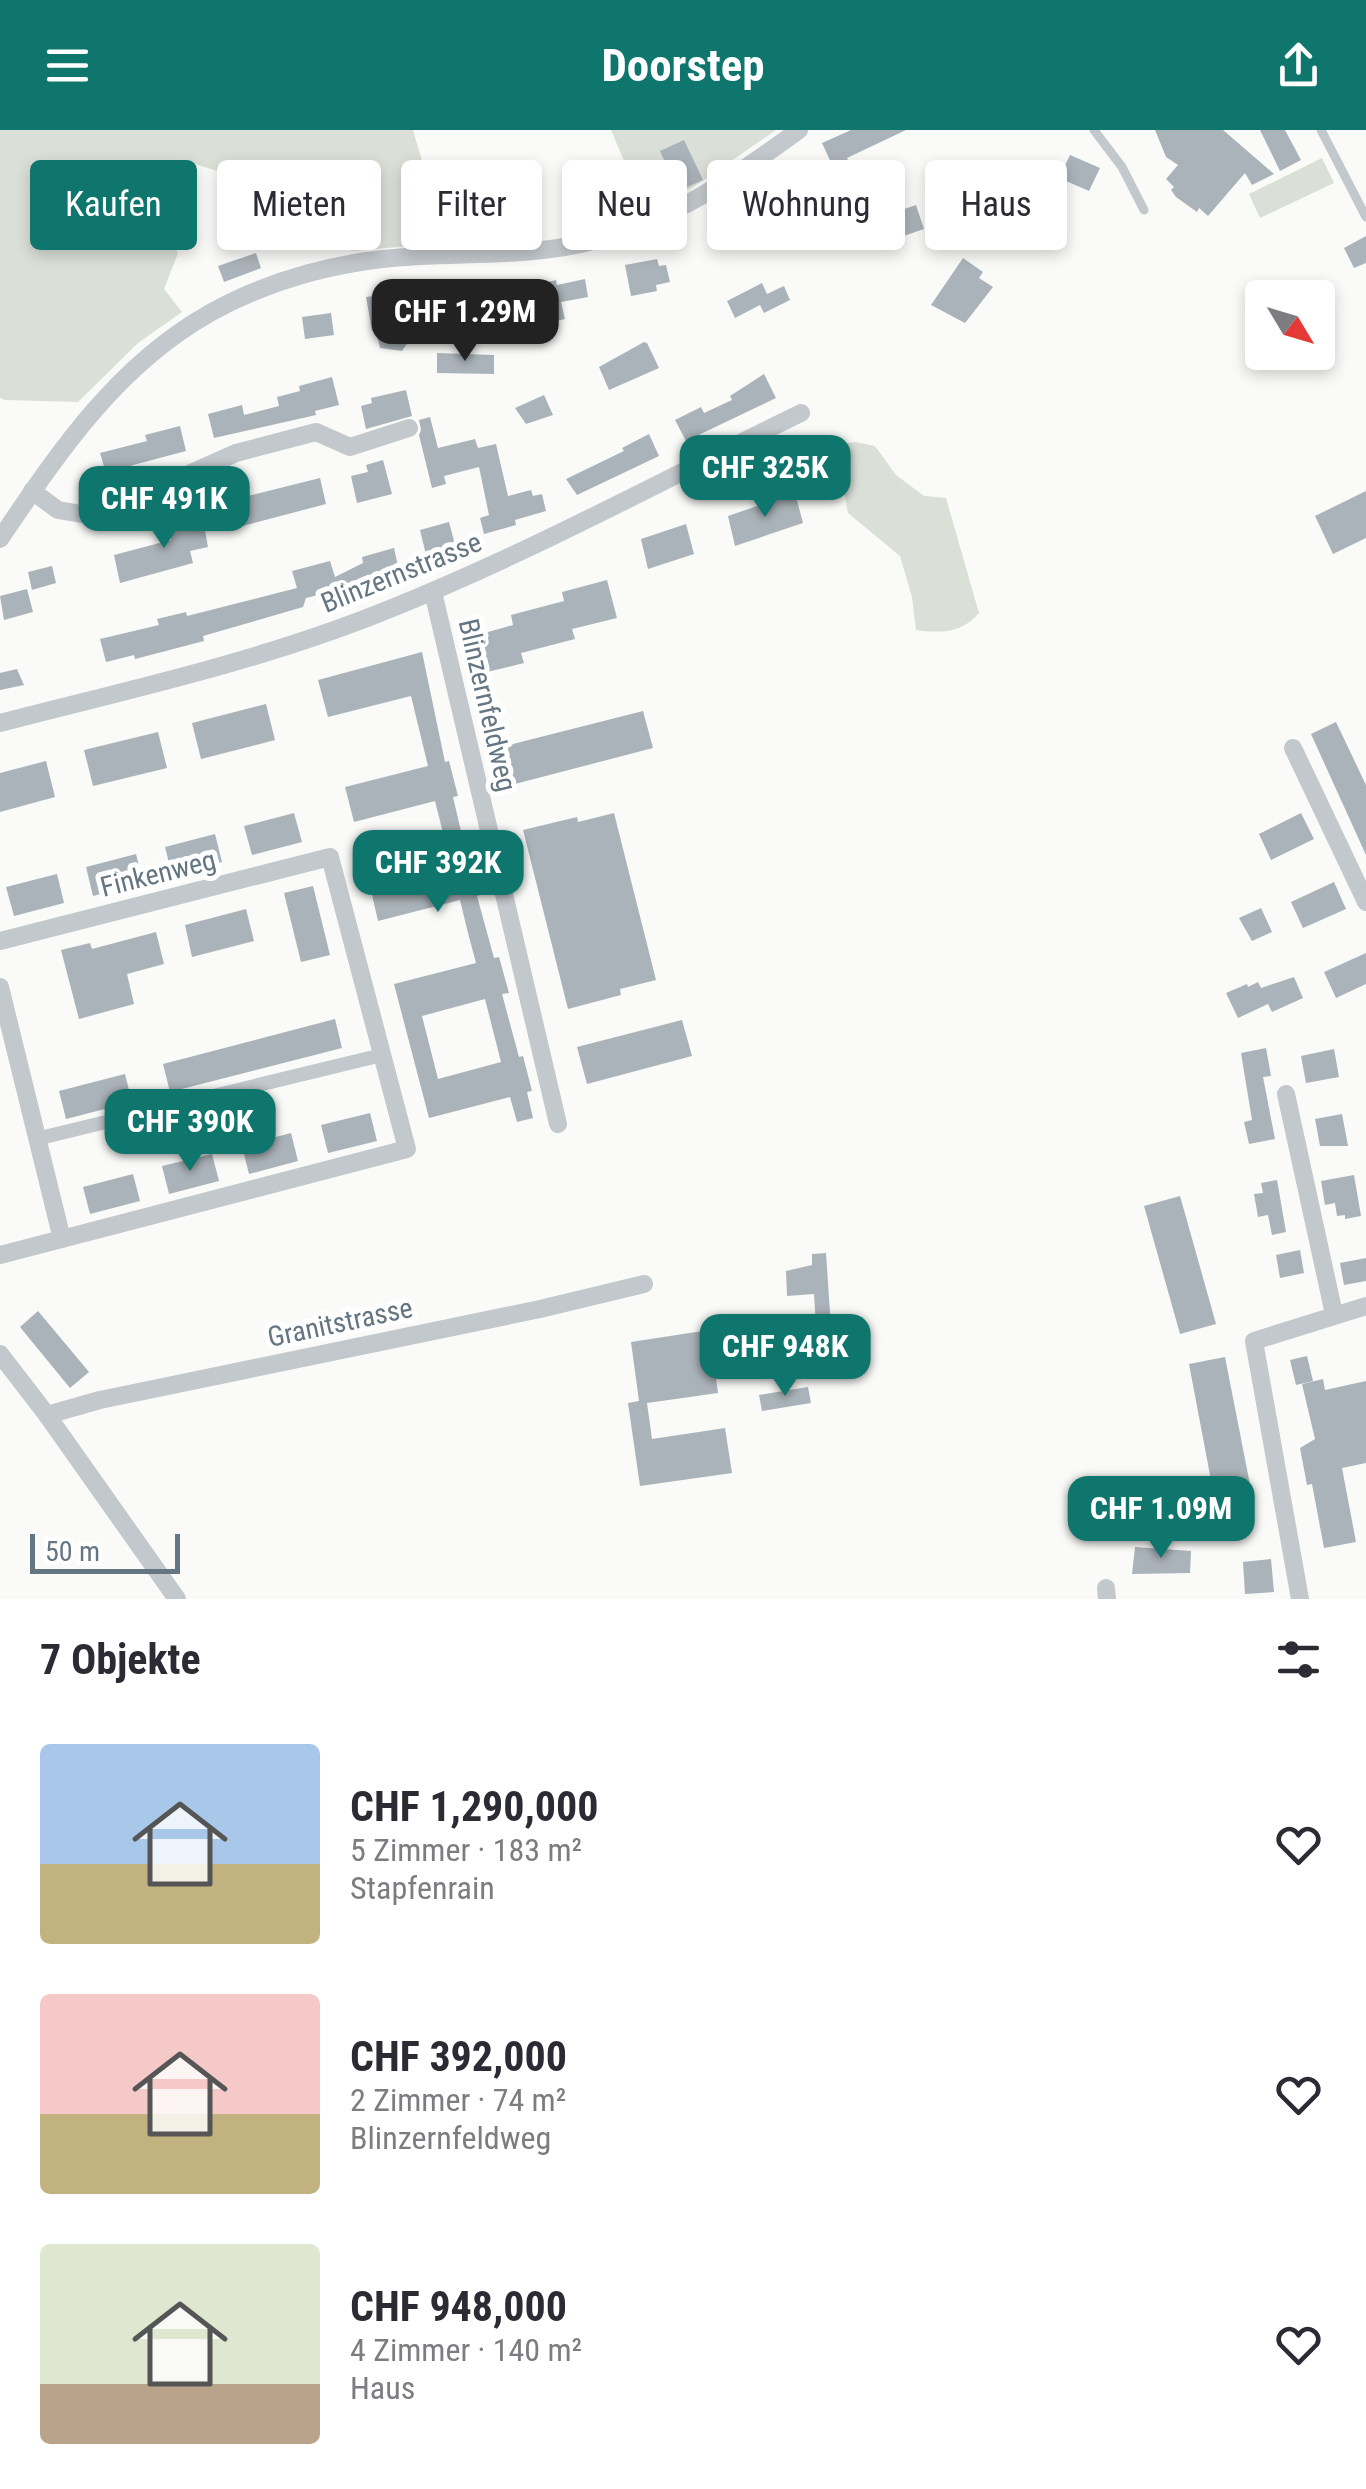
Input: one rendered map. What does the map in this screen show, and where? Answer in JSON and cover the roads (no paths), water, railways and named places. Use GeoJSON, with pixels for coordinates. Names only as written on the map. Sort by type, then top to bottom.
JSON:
{"type":"FeatureCollection","features":[{"type":"Feature","properties":{"kind":"street"},"geometry":{"type":"LineString","coordinates":[[0,539],[63,446],[118,382],[177,334],[231,302],[331,268],[383,259],[564,247],[640,228],[704,197],[799,130]]}},
{"type":"Feature","properties":{"kind":"street","name":"Blinzernstrasse"},"geometry":{"type":"LineString","coordinates":[[0,723],[280,649],[433,592],[801,413]]}},
{"type":"Feature","properties":{"kind":"street"},"geometry":{"type":"LineString","coordinates":[[32,492],[58,510],[87,515],[115,507],[236,453],[316,432],[350,447],[409,428]]}},
{"type":"Feature","properties":{"kind":"street","name":"Blinzernfeldweg"},"geometry":{"type":"LineString","coordinates":[[433,592],[558,1124]]}},
{"type":"Feature","properties":{"kind":"street"},"geometry":{"type":"LineString","coordinates":[[1293,748],[1366,902]]}},
{"type":"Feature","properties":{"kind":"street","name":"Finkenweg"},"geometry":{"type":"LineString","coordinates":[[0,942],[330,858],[382,1054]]}},
{"type":"Feature","properties":{"kind":"street"},"geometry":{"type":"LineString","coordinates":[[0,988],[62,1240]]}},
{"type":"Feature","properties":{"kind":"street"},"geometry":{"type":"LineString","coordinates":[[0,1255],[407,1149],[382,1054],[36,1139]]}},
{"type":"Feature","properties":{"kind":"street"},"geometry":{"type":"LineString","coordinates":[[1286,1094],[1334,1314]]}},
{"type":"Feature","properties":{"kind":"street","name":"Granitstrasse"},"geometry":{"type":"LineString","coordinates":[[47,1415],[100,1400],[644,1284]]}},
{"type":"Feature","properties":{"kind":"street"},"geometry":{"type":"LineString","coordinates":[[1300,1599],[1254,1341],[1366,1306]]}},
{"type":"Feature","properties":{"kind":"street"},"geometry":{"type":"LineString","coordinates":[[0,1354],[177,1599]]}},
{"type":"Feature","properties":{"kind":"lane"},"geometry":{"type":"LineString","coordinates":[[1094,130],[1122,167],[1144,210]]}},
{"type":"Feature","properties":{"kind":"lane"},"geometry":{"type":"LineString","coordinates":[[1321,130],[1366,217]]}}]}
